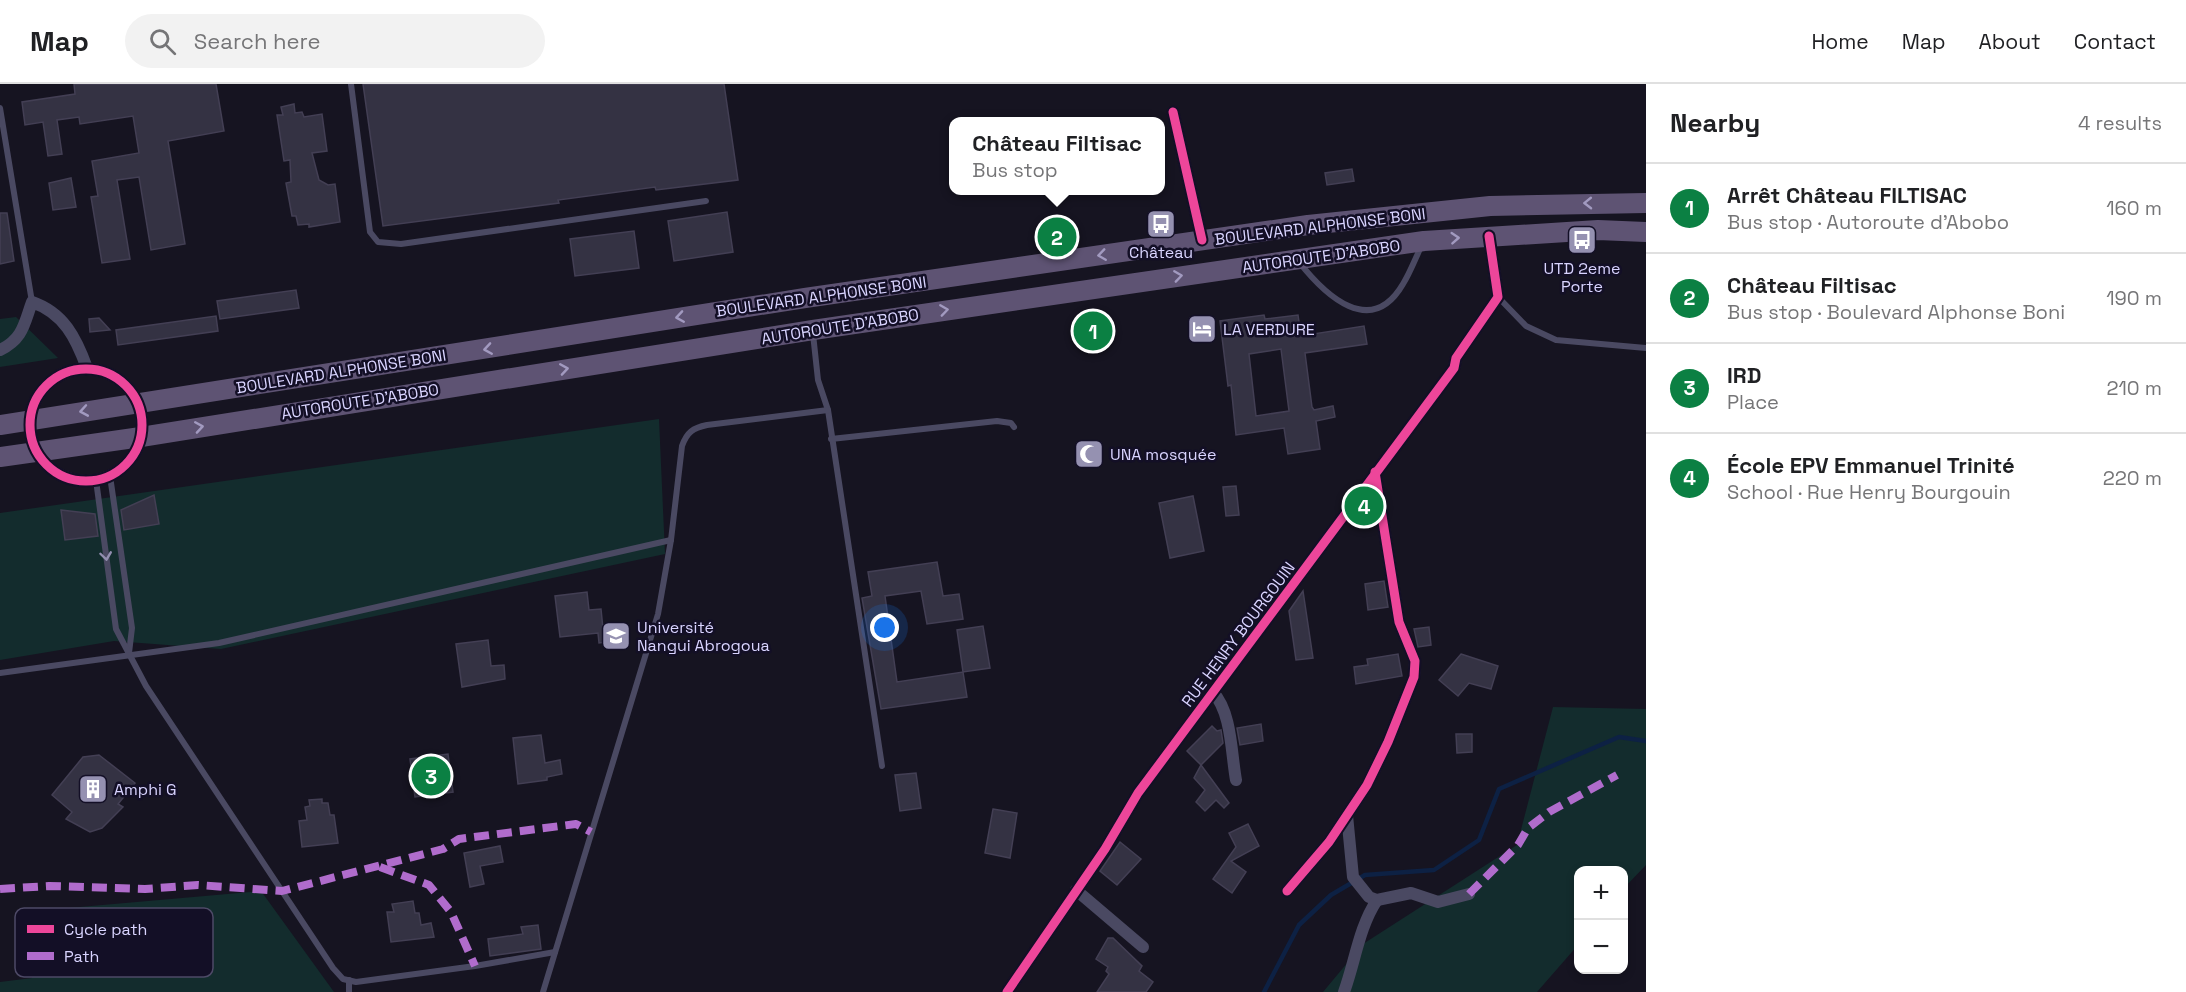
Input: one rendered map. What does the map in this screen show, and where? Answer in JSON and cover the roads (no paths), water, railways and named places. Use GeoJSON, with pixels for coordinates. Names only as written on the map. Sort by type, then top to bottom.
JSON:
{"type":"FeatureCollection","features":[{"type":"Feature","properties":{"kind":"main road","name":"BOULEVARD ALPHONSE BONI"},"geometry":{"type":"LineString","coordinates":[[0,425],[137,401],[805,298],[1308,225],[1490,206],[1646,203]]}},
{"type":"Feature","properties":{"kind":"main road","name":"AUTOROUTE D'ABOBO"},"geometry":{"type":"LineString","coordinates":[[36,451],[141,437],[813,330],[1424,241],[1598,230],[1646,232]]}},
{"type":"Feature","properties":{"kind":"main road"},"geometry":{"type":"LineString","coordinates":[[0,457],[36,451]]}},
{"type":"Feature","properties":{"kind":"street"},"geometry":{"type":"LineString","coordinates":[[1173,112],[1202,240]]}},
{"type":"Feature","properties":{"kind":"street"},"geometry":{"type":"LineString","coordinates":[[1489,236],[1498,297]]}},
{"type":"Feature","properties":{"kind":"street","name":"RUE HENRY BOURGOUIN"},"geometry":{"type":"LineString","coordinates":[[1007,992],[1105,849],[1138,793],[1454,368],[1462,349],[1498,297]]}},
{"type":"Feature","properties":{"kind":"street"},"geometry":{"type":"LineString","coordinates":[[0,350],[11,344],[22,333],[32,302],[44,306],[70,330],[87,368]]}},
{"type":"Feature","properties":{"kind":"street"},"geometry":{"type":"LineString","coordinates":[[87,368],[108,372],[125,384],[137,401],[142,419],[141,437],[135,453],[124,466],[110,476],[96,480],[76,480],[60,475],[46,465],[36,451],[31,436],[30,421],[35,400],[48,383],[66,372],[87,368]]}},
{"type":"Feature","properties":{"kind":"street"},"geometry":{"type":"LineString","coordinates":[[1287,891],[1329,842],[1367,785],[1388,742],[1414,677],[1414,661],[1399,622],[1375,472]]}},
{"type":"Feature","properties":{"kind":"street"},"geometry":{"type":"LineString","coordinates":[[1213,692],[1220,700],[1225,714],[1236,780]]}},
{"type":"Feature","properties":{"kind":"street"},"geometry":{"type":"LineString","coordinates":[[1347,815],[1353,878],[1373,898]]}},
{"type":"Feature","properties":{"kind":"street"},"geometry":{"type":"LineString","coordinates":[[1076,890],[1143,946]]}},
{"type":"Feature","properties":{"kind":"street"},"geometry":{"type":"LineString","coordinates":[[1373,898],[1411,893],[1438,902],[1469,894]]}},
{"type":"Feature","properties":{"kind":"street"},"geometry":{"type":"LineString","coordinates":[[1344,992],[1354,966],[1373,898]]}},
{"type":"Feature","properties":{"kind":"lane"},"geometry":{"type":"LineString","coordinates":[[351,84],[370,232],[378,242],[401,244],[706,201]]}},
{"type":"Feature","properties":{"kind":"lane"},"geometry":{"type":"LineString","coordinates":[[0,108],[32,302]]}},
{"type":"Feature","properties":{"kind":"lane"},"geometry":{"type":"LineString","coordinates":[[1297,259],[1316,284],[1347,307],[1363,312],[1386,304],[1403,286],[1424,241]]}},
{"type":"Feature","properties":{"kind":"lane"},"geometry":{"type":"LineString","coordinates":[[1498,297],[1526,327],[1556,340],[1646,348]]}},
{"type":"Feature","properties":{"kind":"lane"},"geometry":{"type":"LineString","coordinates":[[813,330],[818,380],[828,410],[882,766]]}},
{"type":"Feature","properties":{"kind":"lane"},"geometry":{"type":"LineString","coordinates":[[543,992],[638,688],[658,614],[671,540],[682,446],[691,430],[707,425],[828,410]]}},
{"type":"Feature","properties":{"kind":"lane"},"geometry":{"type":"LineString","coordinates":[[831,440],[997,421],[1011,423],[1014,427]]}},
{"type":"Feature","properties":{"kind":"lane"},"geometry":{"type":"LineString","coordinates":[[110,476],[132,628],[129,654]]}},
{"type":"Feature","properties":{"kind":"lane"},"geometry":{"type":"LineString","coordinates":[[96,480],[116,629],[146,686],[333,968],[343,979],[356,982],[475,966],[555,952]]}},
{"type":"Feature","properties":{"kind":"lane"},"geometry":{"type":"LineString","coordinates":[[0,673],[219,643],[671,540]]}},
{"type":"Feature","properties":{"kind":"lane"},"geometry":{"type":"LineString","coordinates":[[349,980],[349,992]]}},
{"type":"Feature","properties":{"kind":"waterway"},"geometry":{"type":"LineString","coordinates":[[1264,992],[1299,925],[1331,895],[1365,875],[1434,870],[1479,840],[1499,789],[1619,737],[1646,741]]}},
{"type":"Feature","properties":{"kind":"place","name":"Château"},"geometry":{"type":"Point","coordinates":[1161,224]}},
{"type":"Feature","properties":{"kind":"place","name":"Château Filtisac"},"geometry":{"type":"Point","coordinates":[1057,237]}},
{"type":"Feature","properties":{"kind":"place","name":"UTD 2eme Porte"},"geometry":{"type":"Point","coordinates":[1582,240]}},
{"type":"Feature","properties":{"kind":"place","name":"LA VERDURE"},"geometry":{"type":"Point","coordinates":[1202,329]}},
{"type":"Feature","properties":{"kind":"place","name":"Arrêt Château FILTISAC"},"geometry":{"type":"Point","coordinates":[1093,331]}},
{"type":"Feature","properties":{"kind":"place","name":"UNA mosquée"},"geometry":{"type":"Point","coordinates":[1089,454]}},
{"type":"Feature","properties":{"kind":"place","name":"École EPV Emmanuel Trinité"},"geometry":{"type":"Point","coordinates":[1364,506]}},
{"type":"Feature","properties":{"kind":"place","name":"Université Nangui Abrogoua"},"geometry":{"type":"Point","coordinates":[616,636]}},
{"type":"Feature","properties":{"kind":"place","name":"IRD"},"geometry":{"type":"Point","coordinates":[431,776]}},
{"type":"Feature","properties":{"kind":"place","name":"Amphi G"},"geometry":{"type":"Point","coordinates":[93,789]}}]}
